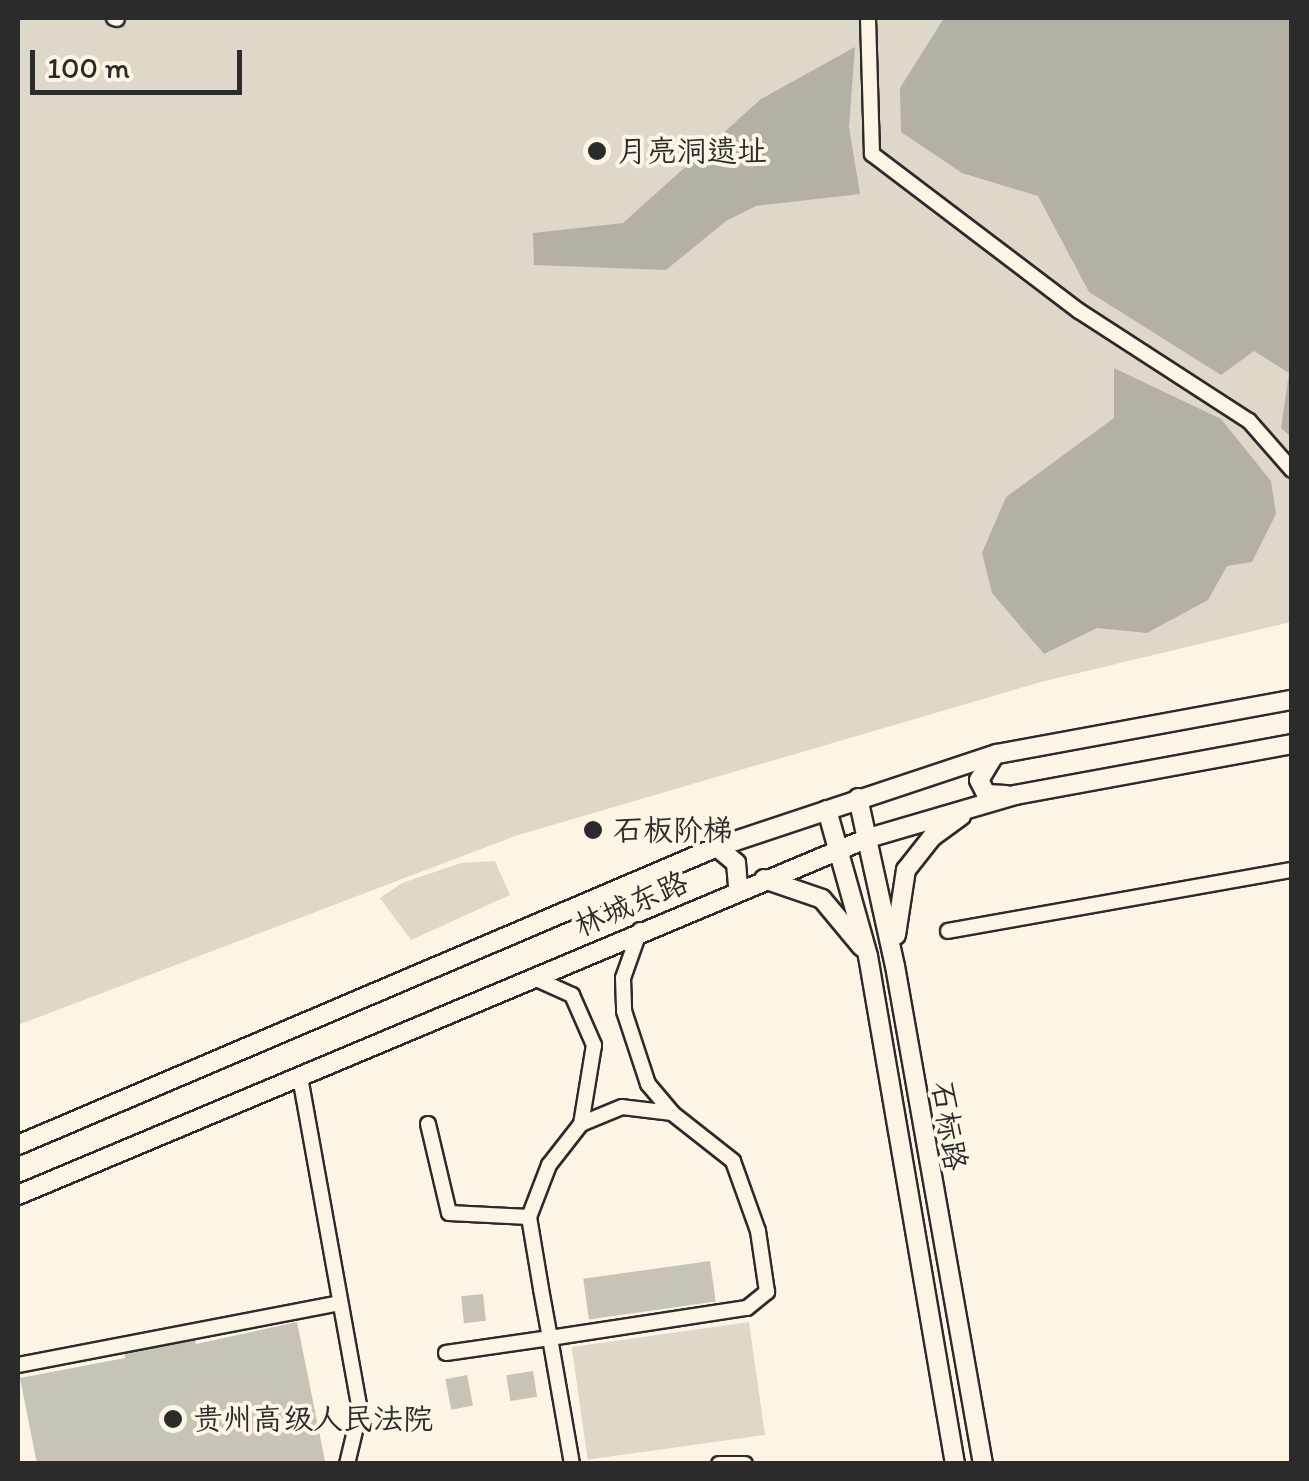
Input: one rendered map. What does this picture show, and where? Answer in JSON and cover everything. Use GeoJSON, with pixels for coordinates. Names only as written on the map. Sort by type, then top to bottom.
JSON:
{"type":"FeatureCollection","features":[{"type":"Feature","properties":{"kind":"main road","name":"林城东路"},"geometry":{"type":"LineString","coordinates":[[18,1145],[718,848],[858,798],[998,754],[1292,700]]}},
{"type":"Feature","properties":{"kind":"main road","name":"林城东路"},"geometry":{"type":"LineString","coordinates":[[18,1196],[738,887],[868,838],[1015,795],[1292,744]]}},
{"type":"Feature","properties":{"kind":"main road"},"geometry":{"type":"LineString","coordinates":[[998,754],[982,766],[979,780],[986,794],[1015,795]]}},
{"type":"Feature","properties":{"kind":"main road","name":"石标路"},"geometry":{"type":"LineString","coordinates":[[858,798],[896,966],[983,1464]]}},
{"type":"Feature","properties":{"kind":"main road"},"geometry":{"type":"LineString","coordinates":[[896,966],[906,870],[932,837],[976,806]]}},
{"type":"Feature","properties":{"kind":"main road","name":"石标路"},"geometry":{"type":"LineString","coordinates":[[827,810],[868,956],[954,1464]]}},
{"type":"Feature","properties":{"kind":"main road"},"geometry":{"type":"LineString","coordinates":[[718,848],[736,863],[738,887]]}},
{"type":"Feature","properties":{"kind":"main road"},"geometry":{"type":"LineString","coordinates":[[764,880],[822,899],[868,956]]}},
{"type":"Feature","properties":{"kind":"main road"},"geometry":{"type":"LineString","coordinates":[[859,916],[884,910]]}},
{"type":"Feature","properties":{"kind":"street"},"geometry":{"type":"LineString","coordinates":[[868,18],[872,154],[1079,311],[1250,421],[1292,470]]}},
{"type":"Feature","properties":{"kind":"street"},"geometry":{"type":"LineString","coordinates":[[948,931],[1292,870]]}},
{"type":"Feature","properties":{"kind":"street"},"geometry":{"type":"LineString","coordinates":[[446,1353],[748,1308],[768,1292],[758,1231],[734,1161],[672,1113],[648,1084],[624,1010],[623,978],[640,930]]}},
{"type":"Feature","properties":{"kind":"street"},"geometry":{"type":"LineString","coordinates":[[532,976],[572,994],[594,1045],[582,1124]]}},
{"type":"Feature","properties":{"kind":"street"},"geometry":{"type":"LineString","coordinates":[[300,1077],[360,1410],[346,1464]]}},
{"type":"Feature","properties":{"kind":"street"},"geometry":{"type":"LineString","coordinates":[[572,1464],[529,1217],[550,1164],[582,1124],[622,1107],[672,1113]]}},
{"type":"Feature","properties":{"kind":"street"},"geometry":{"type":"LineString","coordinates":[[428,1124],[449,1213],[529,1217]]}},
{"type":"Feature","properties":{"kind":"street"},"geometry":{"type":"LineString","coordinates":[[18,1365],[338,1303]]}},
{"type":"Feature","properties":{"kind":"street"},"geometry":{"type":"LineString","coordinates":[[719,1464],[745,1464]]}},
{"type":"Feature","properties":{"kind":"shaded area"},"geometry":{"type":"Polygon","coordinates":[[[18,18],[1291,18],[1291,622],[1041,682],[515,836],[18,1025],[18,18]]]}},
{"type":"Feature","properties":{"kind":"shaded area"},"geometry":{"type":"Polygon","coordinates":[[[944,18],[1291,18],[1291,437],[1281,428],[1289,373],[1254,351],[1221,375],[1089,292],[1038,196],[962,173],[901,132],[900,88],[944,18]]]}},
{"type":"Feature","properties":{"kind":"shaded area"},"geometry":{"type":"Polygon","coordinates":[[[855,47],[849,127],[860,194],[756,206],[726,221],[666,270],[534,265],[533,233],[623,223],[761,99],[855,47]]]}},
{"type":"Feature","properties":{"kind":"shaded area"},"geometry":{"type":"Polygon","coordinates":[[[1114,368],[1221,419],[1271,481],[1276,514],[1252,562],[1227,566],[1208,600],[1147,633],[1097,628],[1044,654],[992,593],[982,553],[1006,497],[1114,418],[1114,368]]]}},
{"type":"Feature","properties":{"kind":"shaded area"},"geometry":{"type":"Polygon","coordinates":[[[495,861],[510,895],[411,940],[380,898],[402,883],[461,863],[495,861]]]}},
{"type":"Feature","properties":{"kind":"shaded area"},"geometry":{"type":"Polygon","coordinates":[[[749,1322],[765,1435],[588,1460],[572,1347],[749,1322]]]}},
{"type":"Feature","properties":{"kind":"building"},"geometry":{"type":"Polygon","coordinates":[[[710,1261],[716,1302],[589,1319],[583,1279],[710,1261]]]}},
{"type":"Feature","properties":{"kind":"building"},"geometry":{"type":"Polygon","coordinates":[[[483,1294],[486,1321],[464,1323],[461,1296],[483,1294]]]}},
{"type":"Feature","properties":{"kind":"building","name":"贵州高级人民法院"},"geometry":{"type":"Polygon","coordinates":[[[297,1322],[325,1461],[37,1464],[20,1378],[125,1358],[124,1342],[193,1329],[196,1344],[297,1322]]]}},
{"type":"Feature","properties":{"kind":"building"},"geometry":{"type":"Polygon","coordinates":[[[533,1371],[537,1397],[510,1401],[506,1375],[533,1371]]]}},
{"type":"Feature","properties":{"kind":"building"},"geometry":{"type":"Polygon","coordinates":[[[467,1375],[473,1405],[451,1410],[445,1379],[467,1375]]]}},
{"type":"Feature","properties":{"kind":"place","name":"月亮洞遗址"},"geometry":{"type":"Point","coordinates":[597,151]}},
{"type":"Feature","properties":{"kind":"place","name":"石板阶梯"},"geometry":{"type":"Point","coordinates":[593,830]}},
{"type":"Feature","properties":{"kind":"place","name":"贵州高级人民法院"},"geometry":{"type":"Point","coordinates":[173,1419]}}]}
